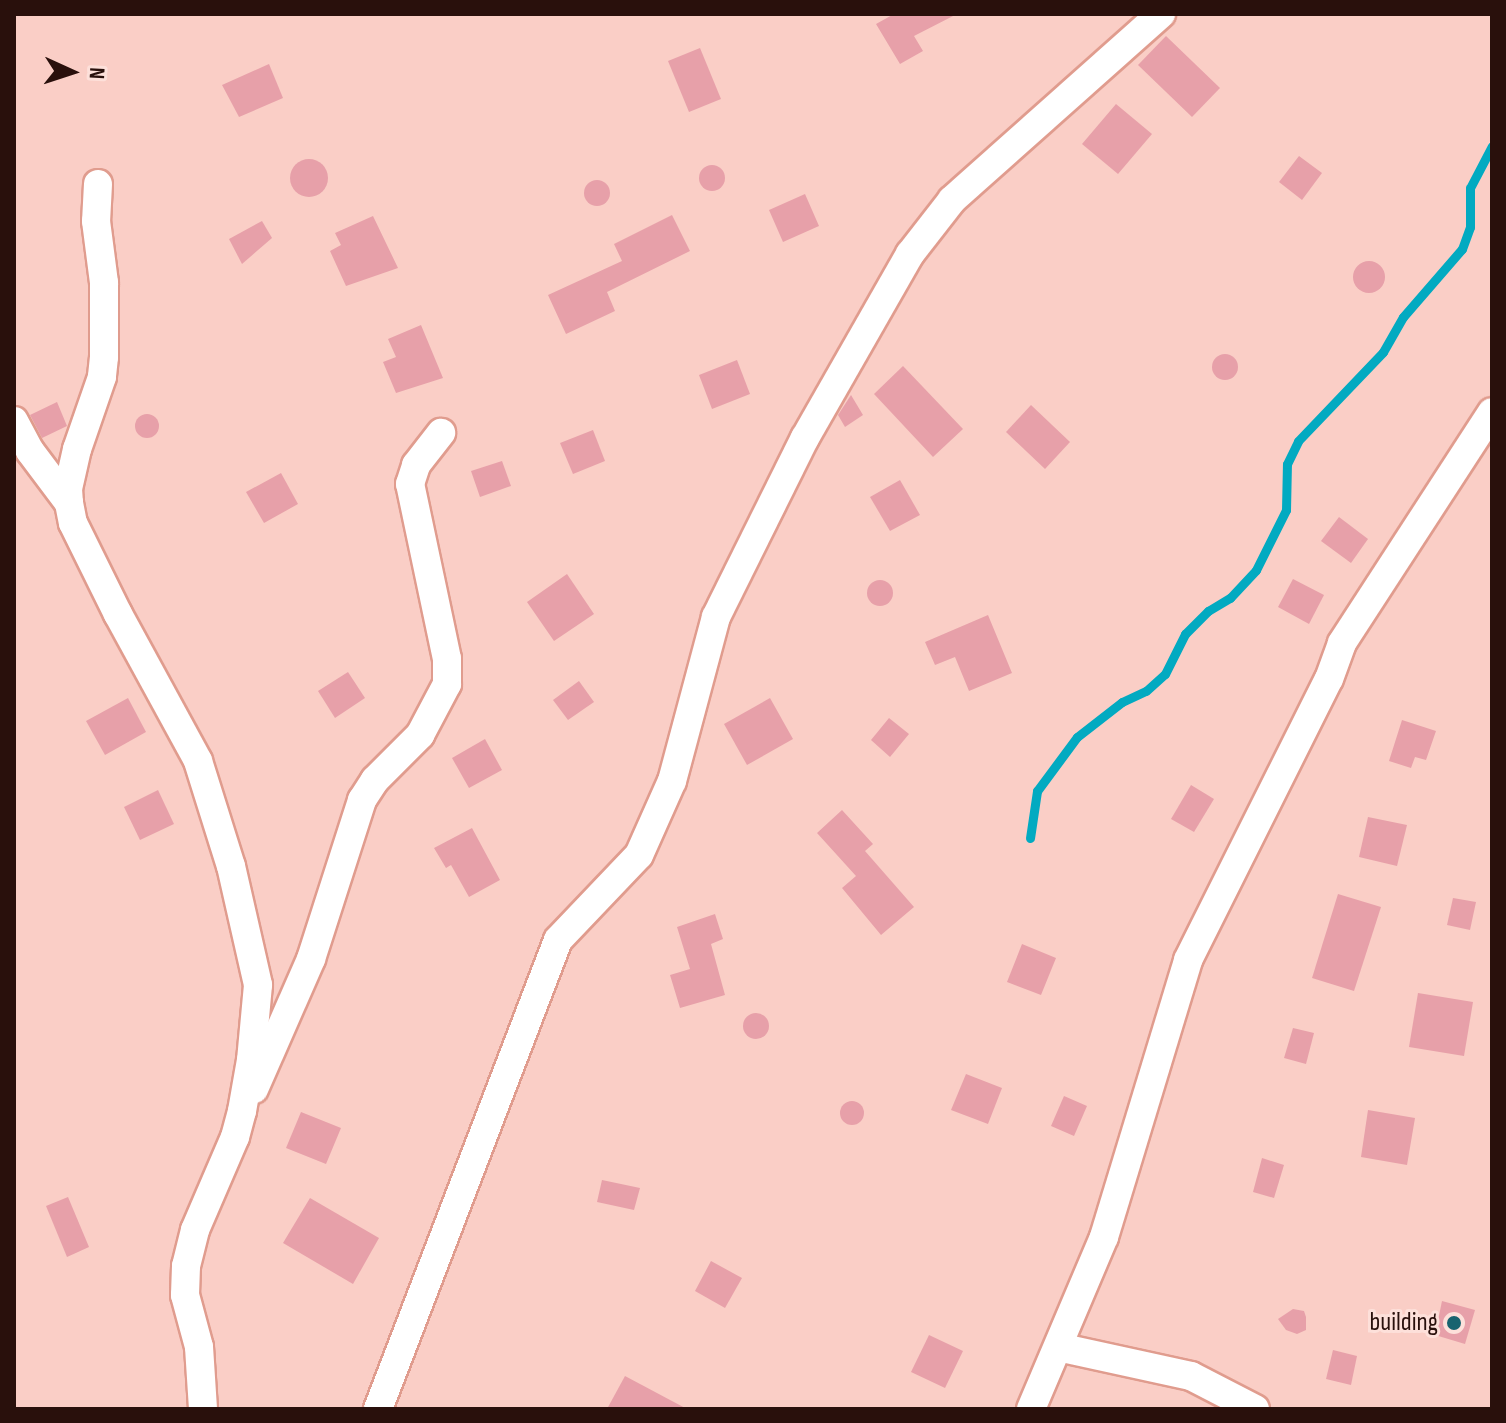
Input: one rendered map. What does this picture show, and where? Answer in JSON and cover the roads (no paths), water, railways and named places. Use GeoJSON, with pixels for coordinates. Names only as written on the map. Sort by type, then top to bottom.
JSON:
{"type":"FeatureCollection","features":[{"type":"Feature","properties":{"kind":"street"},"geometry":{"type":"LineString","coordinates":[[378,1409],[558,940],[639,855],[672,781],[716,617],[805,438],[910,254],[952,200],[1161,14]]}},
{"type":"Feature","properties":{"kind":"street"},"geometry":{"type":"LineString","coordinates":[[98,184],[96,221],[104,283],[104,357],[102,377],[77,449],[69,503],[73,523],[198,761],[213,802],[258,985],[251,1060],[242,1111],[235,1137],[195,1230],[186,1266],[185,1295],[199,1347],[203,1409]]}},
{"type":"Feature","properties":{"kind":"street"},"geometry":{"type":"LineString","coordinates":[[1031,1409],[1104,1237],[1188,960],[1329,679],[1342,643],[1492,412]]}},
{"type":"Feature","properties":{"kind":"street"},"geometry":{"type":"LineString","coordinates":[[14,421],[30,451],[69,503]]}},
{"type":"Feature","properties":{"kind":"street"},"geometry":{"type":"LineString","coordinates":[[242,1111],[272,1055],[303,981],[335,893],[362,800],[375,780],[420,735],[447,684],[447,659],[410,484],[416,465],[441,433]]}},
{"type":"Feature","properties":{"kind":"street"},"geometry":{"type":"LineString","coordinates":[[1058,1347],[1191,1376],[1255,1409]]}},
{"type":"Feature","properties":{"kind":"waterway"},"geometry":{"type":"LineString","coordinates":[[1030,838],[1037,791],[1077,737],[1122,702],[1146,691],[1165,674],[1185,634],[1208,611],[1230,598],[1256,570],[1286,510],[1287,464],[1298,441],[1383,352],[1403,317],[1462,249],[1470,227],[1470,188],[1492,146]]}},
{"type":"Feature","properties":{"kind":"place","name":"building"},"geometry":{"type":"Point","coordinates":[1454,1323]}}]}
